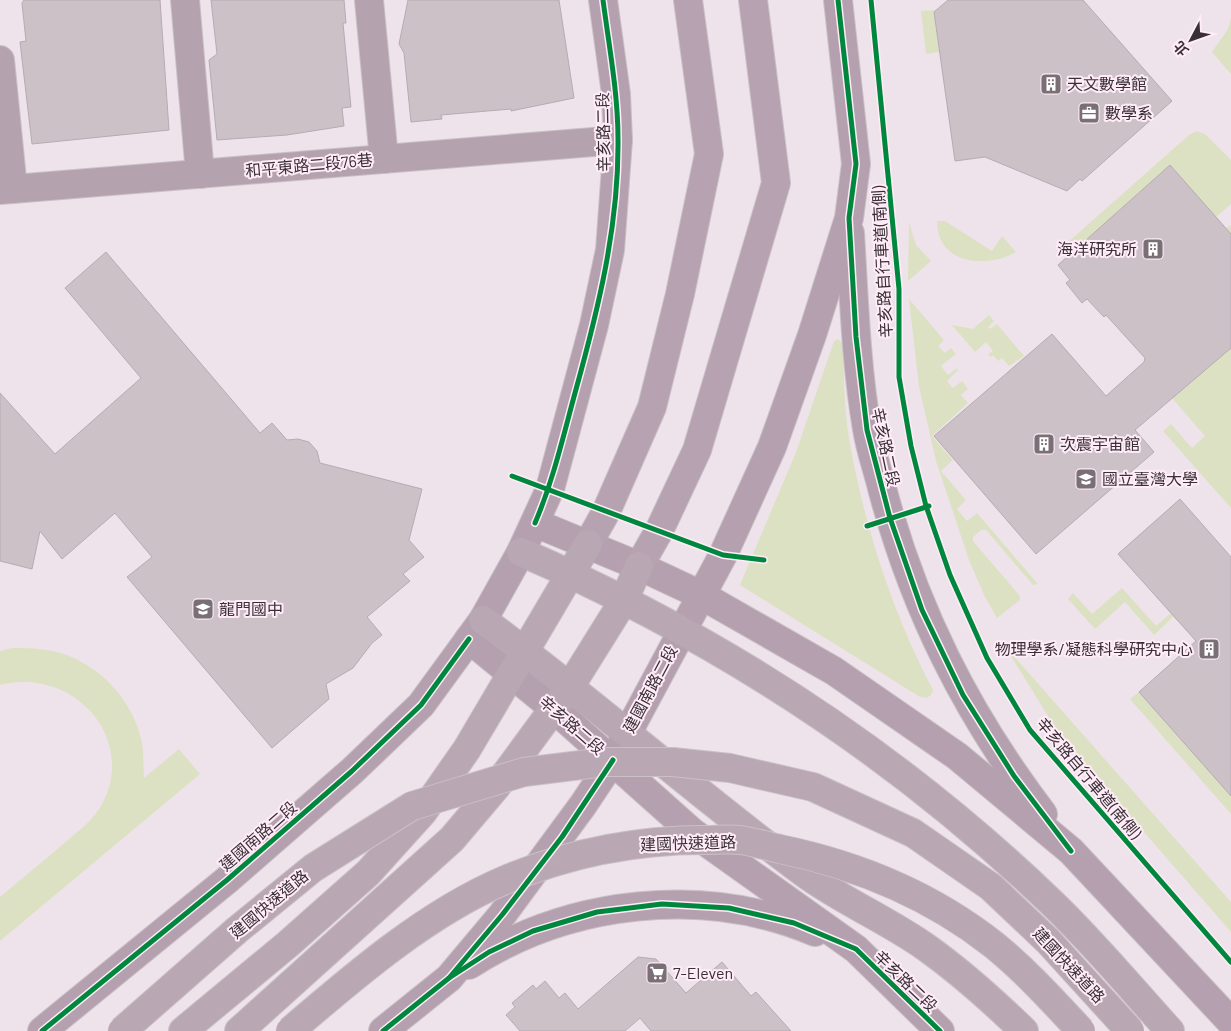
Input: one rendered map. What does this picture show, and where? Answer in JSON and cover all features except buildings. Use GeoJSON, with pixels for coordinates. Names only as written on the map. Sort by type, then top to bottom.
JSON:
{"type":"FeatureCollection","features":[{"type":"Feature","properties":{"kind":"highway"},"geometry":{"type":"LineString","coordinates":[[183,1031],[288,944],[374,866],[423,812],[467,749],[588,544]]}},
{"type":"Feature","properties":{"kind":"highway"},"geometry":{"type":"LineString","coordinates":[[521,552],[570,573],[682,630],[764,678],[840,729],[914,783],[984,841],[1052,903],[1170,1031]]}},
{"type":"Feature","properties":{"kind":"highway"},"geometry":{"type":"LineString","coordinates":[[239,1031],[452,839],[496,787],[571,685],[624,600],[639,566]]}},
{"type":"Feature","properties":{"kind":"highway"},"geometry":{"type":"LineString","coordinates":[[476,629],[519,662],[571,685],[678,776],[806,874],[926,947],[978,986],[1024,1031]]}},
{"type":"Feature","properties":{"kind":"highway","name":"建國快速道路"},"geometry":{"type":"LineString","coordinates":[[122,1031],[237,930],[313,868],[412,806],[524,772],[605,762],[673,762],[730,768],[813,787],[913,833],[991,887],[1048,941],[1130,1031]]}},
{"type":"Feature","properties":{"kind":"highway","name":"建國快速道路"},"geometry":{"type":"LineString","coordinates":[[290,1031],[343,985],[440,915],[504,881],[568,856],[624,846],[677,840],[740,840],[850,867],[905,890],[951,916],[992,944],[1027,974],[1081,1031]]}},
{"type":"Feature","properties":{"kind":"main road","name":"辛亥路二段"},"geometry":{"type":"LineString","coordinates":[[476,629],[521,552],[550,489],[594,325],[610,250],[618,140],[616,94],[603,0]]}},
{"type":"Feature","properties":{"kind":"main road"},"geometry":{"type":"LineString","coordinates":[[588,544],[606,512],[652,408],[680,294],[710,154],[688,0]]}},
{"type":"Feature","properties":{"kind":"main road"},"geometry":{"type":"LineString","coordinates":[[639,566],[659,531],[696,450],[776,183],[753,0]]}},
{"type":"Feature","properties":{"kind":"main road","name":"辛亥路二段"},"geometry":{"type":"LineString","coordinates":[[701,595],[723,554],[772,446],[812,335],[849,218],[856,164],[838,0]]}},
{"type":"Feature","properties":{"kind":"main road","name":"辛亥路二段"},"geometry":{"type":"LineString","coordinates":[[849,218],[856,337],[867,430],[890,518],[922,610],[963,695],[1014,776],[1071,852],[1231,1022]]}},
{"type":"Feature","properties":{"kind":"main road","name":"辛亥路二段"},"geometry":{"type":"LineString","coordinates":[[535,523],[639,566],[701,595],[834,671],[940,745],[1071,852]]}},
{"type":"Feature","properties":{"kind":"main road","name":"建國南路二段"},"geometry":{"type":"LineString","coordinates":[[383,1031],[449,978],[502,915],[562,837],[613,760],[701,595]]}},
{"type":"Feature","properties":{"kind":"main road","name":"建國南路二段"},"geometry":{"type":"LineString","coordinates":[[42,1031],[227,880],[352,771],[421,705],[476,629]]}},
{"type":"Feature","properties":{"kind":"main road","name":"辛亥路二段"},"geometry":{"type":"LineString","coordinates":[[519,662],[553,708],[692,832],[856,949],[940,1031]]}},
{"type":"Feature","properties":{"kind":"main road"},"geometry":{"type":"LineString","coordinates":[[449,978],[489,952],[533,931],[597,912],[662,904],[729,908],[794,923],[856,949]]}},
{"type":"Feature","properties":{"kind":"street"},"geometry":{"type":"LineString","coordinates":[[185,0],[200,174]]}},
{"type":"Feature","properties":{"kind":"street"},"geometry":{"type":"LineString","coordinates":[[369,0],[384,159]]}},
{"type":"Feature","properties":{"kind":"street"},"geometry":{"type":"LineString","coordinates":[[0,60],[7,190]]}},
{"type":"Feature","properties":{"kind":"street","name":"和平東路二段76巷"},"geometry":{"type":"LineString","coordinates":[[7,190],[618,140]]}},
{"type":"Feature","properties":{"kind":"green space"},"geometry":{"type":"Polygon","coordinates":[[[937,10],[934,12],[939,52],[926,54],[921,11],[937,10]]]}},
{"type":"Feature","properties":{"kind":"green space"},"geometry":{"type":"Polygon","coordinates":[[[1231,18],[1231,74],[1212,52],[1228,29],[1231,18]]]}},
{"type":"Feature","properties":{"kind":"green space"},"geometry":{"type":"Polygon","coordinates":[[[1197,131],[1205,134],[1231,160],[1231,204],[1216,217],[1170,165],[1073,251],[1066,244],[1189,135],[1197,131]]]}},
{"type":"Feature","properties":{"kind":"green space"},"geometry":{"type":"Polygon","coordinates":[[[937,221],[945,221],[992,251],[1002,236],[1016,252],[991,261],[978,261],[954,255],[945,247],[939,236],[937,221]]]}},
{"type":"Feature","properties":{"kind":"green space"},"geometry":{"type":"Polygon","coordinates":[[[909,222],[916,245],[931,261],[908,281],[909,222]]]}},
{"type":"Feature","properties":{"kind":"green space"},"geometry":{"type":"Polygon","coordinates":[[[1231,225],[1231,508],[1163,431],[1171,424],[1192,448],[1205,436],[1172,398],[1184,255],[1231,225]]]}},
{"type":"Feature","properties":{"kind":"green space"},"geometry":{"type":"Polygon","coordinates":[[[909,299],[944,340],[938,346],[945,353],[951,348],[956,354],[941,366],[948,375],[957,368],[958,370],[947,381],[953,388],[962,381],[968,389],[961,395],[968,403],[932,436],[953,460],[941,471],[966,500],[957,509],[967,521],[977,513],[1038,584],[1033,585],[986,530],[981,530],[973,537],[973,541],[1020,596],[1020,600],[997,618],[984,595],[969,560],[936,461],[919,387],[909,299]]]}},
{"type":"Feature","properties":{"kind":"green space"},"geometry":{"type":"Polygon","coordinates":[[[989,315],[994,321],[988,327],[990,329],[997,324],[1024,356],[1009,366],[1002,358],[998,361],[993,355],[990,357],[988,354],[993,351],[986,342],[975,352],[952,325],[973,329],[989,315]]]}},
{"type":"Feature","properties":{"kind":"green space"},"geometry":{"type":"Polygon","coordinates":[[[838,339],[843,344],[847,426],[855,471],[871,535],[892,599],[933,690],[927,698],[920,697],[740,585],[796,452],[834,341],[838,339]]]}},
{"type":"Feature","properties":{"kind":"green space"},"geometry":{"type":"Polygon","coordinates":[[[1122,588],[1156,626],[1171,613],[1174,616],[1154,635],[1125,602],[1095,629],[1068,599],[1073,593],[1092,614],[1122,588]]]}},
{"type":"Feature","properties":{"kind":"green space"},"geometry":{"type":"Polygon","coordinates":[[[1004,645],[1231,902],[1231,932],[1061,737],[1004,645]]]}},
{"type":"Feature","properties":{"kind":"green space"},"geometry":{"type":"Polygon","coordinates":[[[12,648],[46,650],[72,657],[87,665],[112,686],[123,699],[138,727],[143,747],[144,778],[179,749],[200,774],[0,941],[0,897],[91,819],[99,809],[110,784],[112,759],[106,735],[93,715],[75,698],[53,687],[28,682],[0,685],[0,651],[12,648]]]}},
{"type":"Feature","properties":{"kind":"green space"},"geometry":{"type":"Polygon","coordinates":[[[1139,692],[1231,796],[1231,814],[1130,699],[1139,692]]]}},
{"type":"Feature","properties":{"kind":"cycle path"},"geometry":{"type":"LineString","coordinates":[[535,523],[562,442],[599,299],[611,236],[615,204],[618,122],[603,0]]}},
{"type":"Feature","properties":{"kind":"cycle path"},"geometry":{"type":"LineString","coordinates":[[838,0],[856,164],[849,218],[856,337],[867,430],[890,518],[922,610],[963,695],[1014,776],[1071,851]]}},
{"type":"Feature","properties":{"kind":"cycle path","name":"辛亥路自行車道(南側)"},"geometry":{"type":"LineString","coordinates":[[871,0],[899,289],[899,377],[911,446],[926,506],[950,575],[987,658],[1030,730],[1231,962]]}},
{"type":"Feature","properties":{"kind":"cycle path"},"geometry":{"type":"LineString","coordinates":[[512,476],[723,555],[764,560]]}},
{"type":"Feature","properties":{"kind":"cycle path"},"geometry":{"type":"LineString","coordinates":[[867,526],[929,506]]}},
{"type":"Feature","properties":{"kind":"cycle path"},"geometry":{"type":"LineString","coordinates":[[42,1031],[227,880],[352,771],[421,705],[469,639]]}},
{"type":"Feature","properties":{"kind":"cycle path"},"geometry":{"type":"LineString","coordinates":[[383,1031],[449,978],[502,915],[562,837],[613,760]]}},
{"type":"Feature","properties":{"kind":"cycle path"},"geometry":{"type":"LineString","coordinates":[[449,978],[489,952],[533,931],[597,912],[662,904],[729,908],[794,923],[856,949],[940,1031]]}},
{"type":"Feature","properties":{"kind":"place","name":"天文數學館"},"geometry":{"type":"Point","coordinates":[1051,84]}},
{"type":"Feature","properties":{"kind":"place","name":"數學系"},"geometry":{"type":"Point","coordinates":[1089,113]}},
{"type":"Feature","properties":{"kind":"place","name":"海洋研究所"},"geometry":{"type":"Point","coordinates":[1153,249]}},
{"type":"Feature","properties":{"kind":"place","name":"次震宇宙館"},"geometry":{"type":"Point","coordinates":[1044,444]}},
{"type":"Feature","properties":{"kind":"place","name":"國立臺灣大學"},"geometry":{"type":"Point","coordinates":[1086,479]}},
{"type":"Feature","properties":{"kind":"place","name":"龍門國中"},"geometry":{"type":"Point","coordinates":[203,609]}},
{"type":"Feature","properties":{"kind":"place","name":"物理學系/凝態科學研究中心"},"geometry":{"type":"Point","coordinates":[1209,649]}},
{"type":"Feature","properties":{"kind":"place","name":"7-Eleven"},"geometry":{"type":"Point","coordinates":[657,973]}}]}
